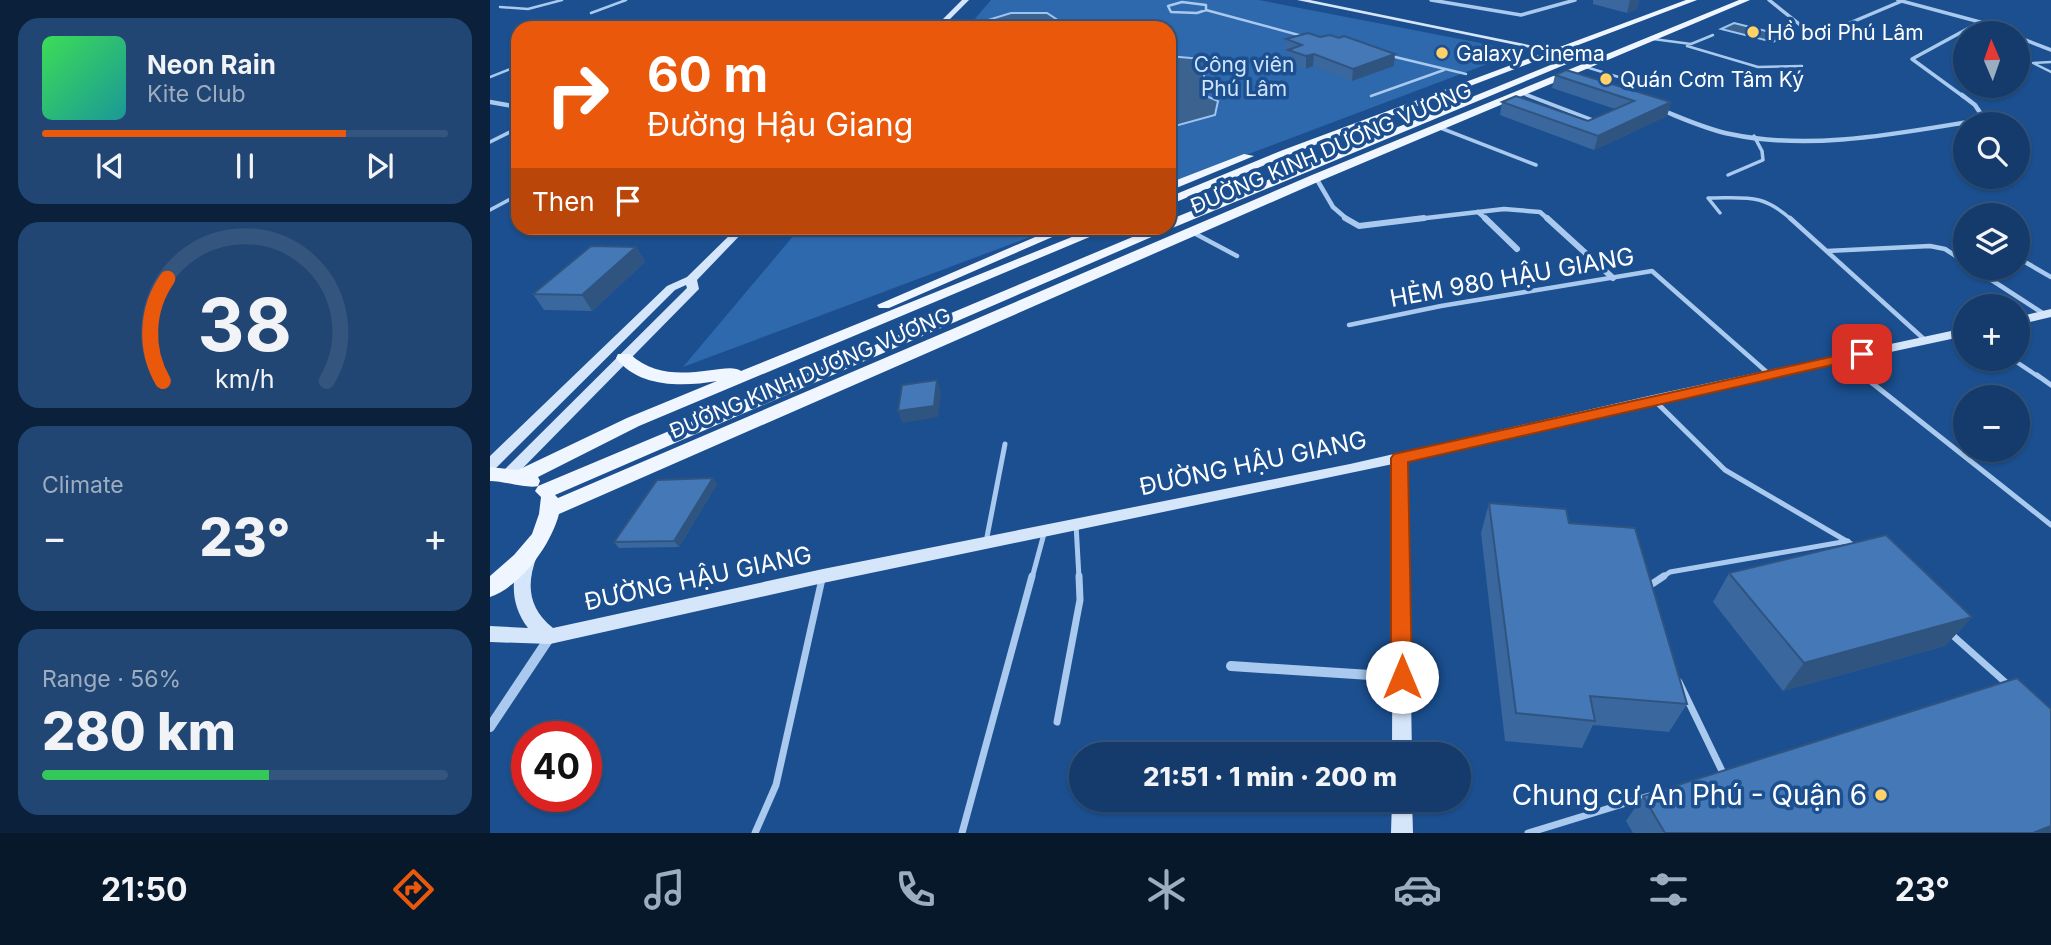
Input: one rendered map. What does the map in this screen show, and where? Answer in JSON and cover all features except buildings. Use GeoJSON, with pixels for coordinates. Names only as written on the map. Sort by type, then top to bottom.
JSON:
{"type":"FeatureCollection","features":[{"type":"Feature","properties":{"kind":"main road"},"geometry":{"type":"LineString","coordinates":[[944,21],[966,0]]}},
{"type":"Feature","properties":{"kind":"main road"},"geometry":{"type":"LineString","coordinates":[[1300,0],[1557,51]]}},
{"type":"Feature","properties":{"kind":"main road","name":"ĐƯỜNG KINH DƯƠNG VƯƠNG"},"geometry":{"type":"LineString","coordinates":[[1176,184],[1466,74],[1676,0]]}},
{"type":"Feature","properties":{"kind":"main road","name":"ĐƯỜNG KINH DƯƠNG VƯƠNG"},"geometry":{"type":"LineString","coordinates":[[1176,198],[1287,152],[1693,0]]}},
{"type":"Feature","properties":{"kind":"main road","name":"ĐƯỜNG KINH DƯƠNG VƯƠNG"},"geometry":{"type":"LineString","coordinates":[[1176,222],[1722,0]]}},
{"type":"Feature","properties":{"kind":"main road","name":"ĐƯỜNG KINH DƯƠNG VƯƠNG"},"geometry":{"type":"LineString","coordinates":[[547,501],[1438,127],[1521,93],[1569,79],[1586,67],[1746,0]]}},
{"type":"Feature","properties":{"kind":"main road"},"geometry":{"type":"LineString","coordinates":[[1466,74],[1521,93]]}},
{"type":"Feature","properties":{"kind":"main road"},"geometry":{"type":"LineString","coordinates":[[490,465],[671,288],[691,279],[735,235]]}},
{"type":"Feature","properties":{"kind":"main road","name":"ĐƯỜNG KINH DƯƠNG VƯƠNG"},"geometry":{"type":"LineString","coordinates":[[803,352],[813,339],[828,329],[1050,235]]}},
{"type":"Feature","properties":{"kind":"main road","name":"ĐƯỜNG KINH DƯƠNG VƯƠNG"},"geometry":{"type":"LineString","coordinates":[[507,475],[1087,235]]}},
{"type":"Feature","properties":{"kind":"main road","name":"ĐƯỜNG KINH DƯƠNG VƯƠNG"},"geometry":{"type":"LineString","coordinates":[[547,501],[1148,235]]}},
{"type":"Feature","properties":{"kind":"main road"},"geometry":{"type":"LineString","coordinates":[[507,475],[693,289],[691,279]]}},
{"type":"Feature","properties":{"kind":"main road"},"geometry":{"type":"LineString","coordinates":[[2030,318],[2048,314]]}},
{"type":"Feature","properties":{"kind":"main road","name":"ĐƯỜNG HẬU GIANG"},"geometry":{"type":"LineString","coordinates":[[490,634],[550,636],[985,542],[1400,458],[1653,399],[1953,334]]}},
{"type":"Feature","properties":{"kind":"main road"},"geometry":{"type":"LineString","coordinates":[[624,358],[629,366],[640,372],[693,377],[728,374],[803,352]]}},
{"type":"Feature","properties":{"kind":"main road"},"geometry":{"type":"LineString","coordinates":[[1400,458],[1402,742]]}},
{"type":"Feature","properties":{"kind":"main road"},"geometry":{"type":"LineString","coordinates":[[507,475],[535,482],[547,501],[546,527],[534,547],[521,582],[521,599],[526,613],[536,626],[550,636]]}},
{"type":"Feature","properties":{"kind":"main road"},"geometry":{"type":"LineString","coordinates":[[490,587],[534,547]]}},
{"type":"Feature","properties":{"kind":"main road"},"geometry":{"type":"LineString","coordinates":[[1402,812],[1402,833]]}},
{"type":"Feature","properties":{"kind":"street"},"geometry":{"type":"LineString","coordinates":[[1431,0],[1521,15],[1575,0]]}},
{"type":"Feature","properties":{"kind":"street"},"geometry":{"type":"LineString","coordinates":[[1769,0],[1813,35]]}},
{"type":"Feature","properties":{"kind":"street"},"geometry":{"type":"LineString","coordinates":[[1916,4],[1924,0]]}},
{"type":"Feature","properties":{"kind":"street"},"geometry":{"type":"LineString","coordinates":[[1845,25],[1901,1],[1976,21]]}},
{"type":"Feature","properties":{"kind":"street"},"geometry":{"type":"LineString","coordinates":[[1953,37],[1913,59],[1953,89]]}},
{"type":"Feature","properties":{"kind":"street"},"geometry":{"type":"LineString","coordinates":[[2030,42],[2051,50]]}},
{"type":"Feature","properties":{"kind":"street"},"geometry":{"type":"LineString","coordinates":[[1654,108],[1733,134],[1798,140],[1860,139],[1974,121],[1981,114],[1966,98]]}},
{"type":"Feature","properties":{"kind":"street"},"geometry":{"type":"LineString","coordinates":[[490,102],[511,106]]}},
{"type":"Feature","properties":{"kind":"street"},"geometry":{"type":"LineString","coordinates":[[1315,178],[1340,218],[1359,226],[1504,209],[1540,212],[1613,278]]}},
{"type":"Feature","properties":{"kind":"street"},"geometry":{"type":"LineString","coordinates":[[1478,212],[1517,249]]}},
{"type":"Feature","properties":{"kind":"street"},"geometry":{"type":"LineString","coordinates":[[490,727],[550,636]]}},
{"type":"Feature","properties":{"kind":"street"},"geometry":{"type":"LineString","coordinates":[[1231,666],[1402,677]]}},
{"type":"Feature","properties":{"kind":"lane"},"geometry":{"type":"LineString","coordinates":[[500,7],[528,9],[562,0]]}},
{"type":"Feature","properties":{"kind":"lane"},"geometry":{"type":"LineString","coordinates":[[591,13],[626,0]]}},
{"type":"Feature","properties":{"kind":"lane"},"geometry":{"type":"LineString","coordinates":[[1175,0],[1206,5],[1206,10]]}},
{"type":"Feature","properties":{"kind":"lane"},"geometry":{"type":"LineString","coordinates":[[1180,2],[1168,6],[1171,12],[1196,13],[1206,10],[1316,39]]}},
{"type":"Feature","properties":{"kind":"lane"},"geometry":{"type":"LineString","coordinates":[[1687,46],[1703,43],[1713,35]]}},
{"type":"Feature","properties":{"kind":"lane"},"geometry":{"type":"LineString","coordinates":[[1653,39],[1687,46],[1753,67],[1780,70],[1802,66]]}},
{"type":"Feature","properties":{"kind":"lane"},"geometry":{"type":"LineString","coordinates":[[1381,54],[1466,74]]}},
{"type":"Feature","properties":{"kind":"lane"},"geometry":{"type":"LineString","coordinates":[[2051,62],[2033,63],[2051,72]]}},
{"type":"Feature","properties":{"kind":"lane"},"geometry":{"type":"LineString","coordinates":[[1586,67],[1625,79]]}},
{"type":"Feature","properties":{"kind":"lane"},"geometry":{"type":"LineString","coordinates":[[490,77],[511,69]]}},
{"type":"Feature","properties":{"kind":"lane"},"geometry":{"type":"LineString","coordinates":[[1371,96],[1446,69]]}},
{"type":"Feature","properties":{"kind":"lane"},"geometry":{"type":"LineString","coordinates":[[1521,93],[1598,122]]}},
{"type":"Feature","properties":{"kind":"lane"},"geometry":{"type":"LineString","coordinates":[[1438,127],[1536,165]]}},
{"type":"Feature","properties":{"kind":"lane"},"geometry":{"type":"LineString","coordinates":[[490,142],[511,132]]}},
{"type":"Feature","properties":{"kind":"lane"},"geometry":{"type":"LineString","coordinates":[[1728,175],[1763,160],[1762,151],[1754,136]]}},
{"type":"Feature","properties":{"kind":"lane"},"geometry":{"type":"LineString","coordinates":[[1720,214],[1708,198],[1745,197],[1767,201],[1828,251],[1925,340]]}},
{"type":"Feature","properties":{"kind":"lane"},"geometry":{"type":"LineString","coordinates":[[490,210],[511,199]]}},
{"type":"Feature","properties":{"kind":"lane"},"geometry":{"type":"LineString","coordinates":[[1192,232],[1237,256]]}},
{"type":"Feature","properties":{"kind":"lane"},"geometry":{"type":"LineString","coordinates":[[1828,251],[1917,246],[1940,248],[1953,255]]}},
{"type":"Feature","properties":{"kind":"lane"},"geometry":{"type":"LineString","coordinates":[[2030,265],[2051,277]]}},
{"type":"Feature","properties":{"kind":"lane","name":"HẺM 980 HẬU GIANG"},"geometry":{"type":"LineString","coordinates":[[1349,325],[1441,306],[1652,271],[1769,374]]}},
{"type":"Feature","properties":{"kind":"lane"},"geometry":{"type":"LineString","coordinates":[[1993,280],[2048,314]]}},
{"type":"Feature","properties":{"kind":"lane"},"geometry":{"type":"LineString","coordinates":[[1841,359],[2051,525]]}},
{"type":"Feature","properties":{"kind":"lane"},"geometry":{"type":"LineString","coordinates":[[2030,371],[2051,385]]}},
{"type":"Feature","properties":{"kind":"lane"},"geometry":{"type":"LineString","coordinates":[[1653,399],[1725,470],[1848,541],[1858,550]]}},
{"type":"Feature","properties":{"kind":"lane"},"geometry":{"type":"LineString","coordinates":[[985,542],[1005,444]]}},
{"type":"Feature","properties":{"kind":"lane"},"geometry":{"type":"LineString","coordinates":[[1057,722],[1080,600],[1076,524]]}},
{"type":"Feature","properties":{"kind":"lane"},"geometry":{"type":"LineString","coordinates":[[962,833],[1045,530]]}},
{"type":"Feature","properties":{"kind":"lane"},"geometry":{"type":"LineString","coordinates":[[1645,589],[1670,572],[1848,541]]}},
{"type":"Feature","properties":{"kind":"lane"},"geometry":{"type":"LineString","coordinates":[[755,833],[776,785],[823,576]]}},
{"type":"Feature","properties":{"kind":"lane"},"geometry":{"type":"LineString","coordinates":[[1946,629],[2005,682],[1993,686]]}},
{"type":"Feature","properties":{"kind":"lane"},"geometry":{"type":"LineString","coordinates":[[1677,676],[1723,773]]}},
{"type":"Feature","properties":{"kind":"lane"},"geometry":{"type":"LineString","coordinates":[[1710,777],[1736,769]]}},
{"type":"Feature","properties":{"kind":"lane"},"geometry":{"type":"LineString","coordinates":[[1528,833],[1658,793]]}},
{"type":"Feature","properties":{"kind":"green space","name":"Công viên Phú Lâm"},"geometry":{"type":"Polygon","coordinates":[[[991,0],[1259,0],[1522,51],[1176,181],[1176,21],[973,21],[991,0]]]}},
{"type":"Feature","properties":{"kind":"green space"},"geometry":{"type":"Polygon","coordinates":[[[794,235],[1035,235],[683,367],[794,235]]]}},
{"type":"Feature","properties":{"kind":"shaded area"},"geometry":{"type":"Polygon","coordinates":[[[1011,13],[1047,13],[1059,21],[988,21],[1011,13]]]}},
{"type":"Feature","properties":{"kind":"shaded area","name":"Hồ bơi Phú Lâm"},"geometry":{"type":"Polygon","coordinates":[[[1734,23],[1786,36],[1773,42],[1721,29],[1734,23]]]}},
{"type":"Feature","properties":{"kind":"shaded area"},"geometry":{"type":"Polygon","coordinates":[[[1176,57],[1201,59],[1211,66],[1204,69],[1204,95],[1218,101],[1215,115],[1176,126],[1176,57]]]}},
{"type":"Feature","properties":{"kind":"place","name":"Hồ bơi Phú Lâm"},"geometry":{"type":"Point","coordinates":[1753,32]}},
{"type":"Feature","properties":{"kind":"place","name":"Galaxy Cinema"},"geometry":{"type":"Point","coordinates":[1442,53]}},
{"type":"Feature","properties":{"kind":"place","name":"Quán Cơm Tâm Ký"},"geometry":{"type":"Point","coordinates":[1606,79]}},
{"type":"Feature","properties":{"kind":"place","name":"Chung cư An Phú - Quận 6"},"geometry":{"type":"Point","coordinates":[1881,795]}},
{"type":"Feature","properties":{"kind":"route"},"geometry":{"type":"LineString","coordinates":[[1402,677],[1400,458],[1862,354]]}}]}
